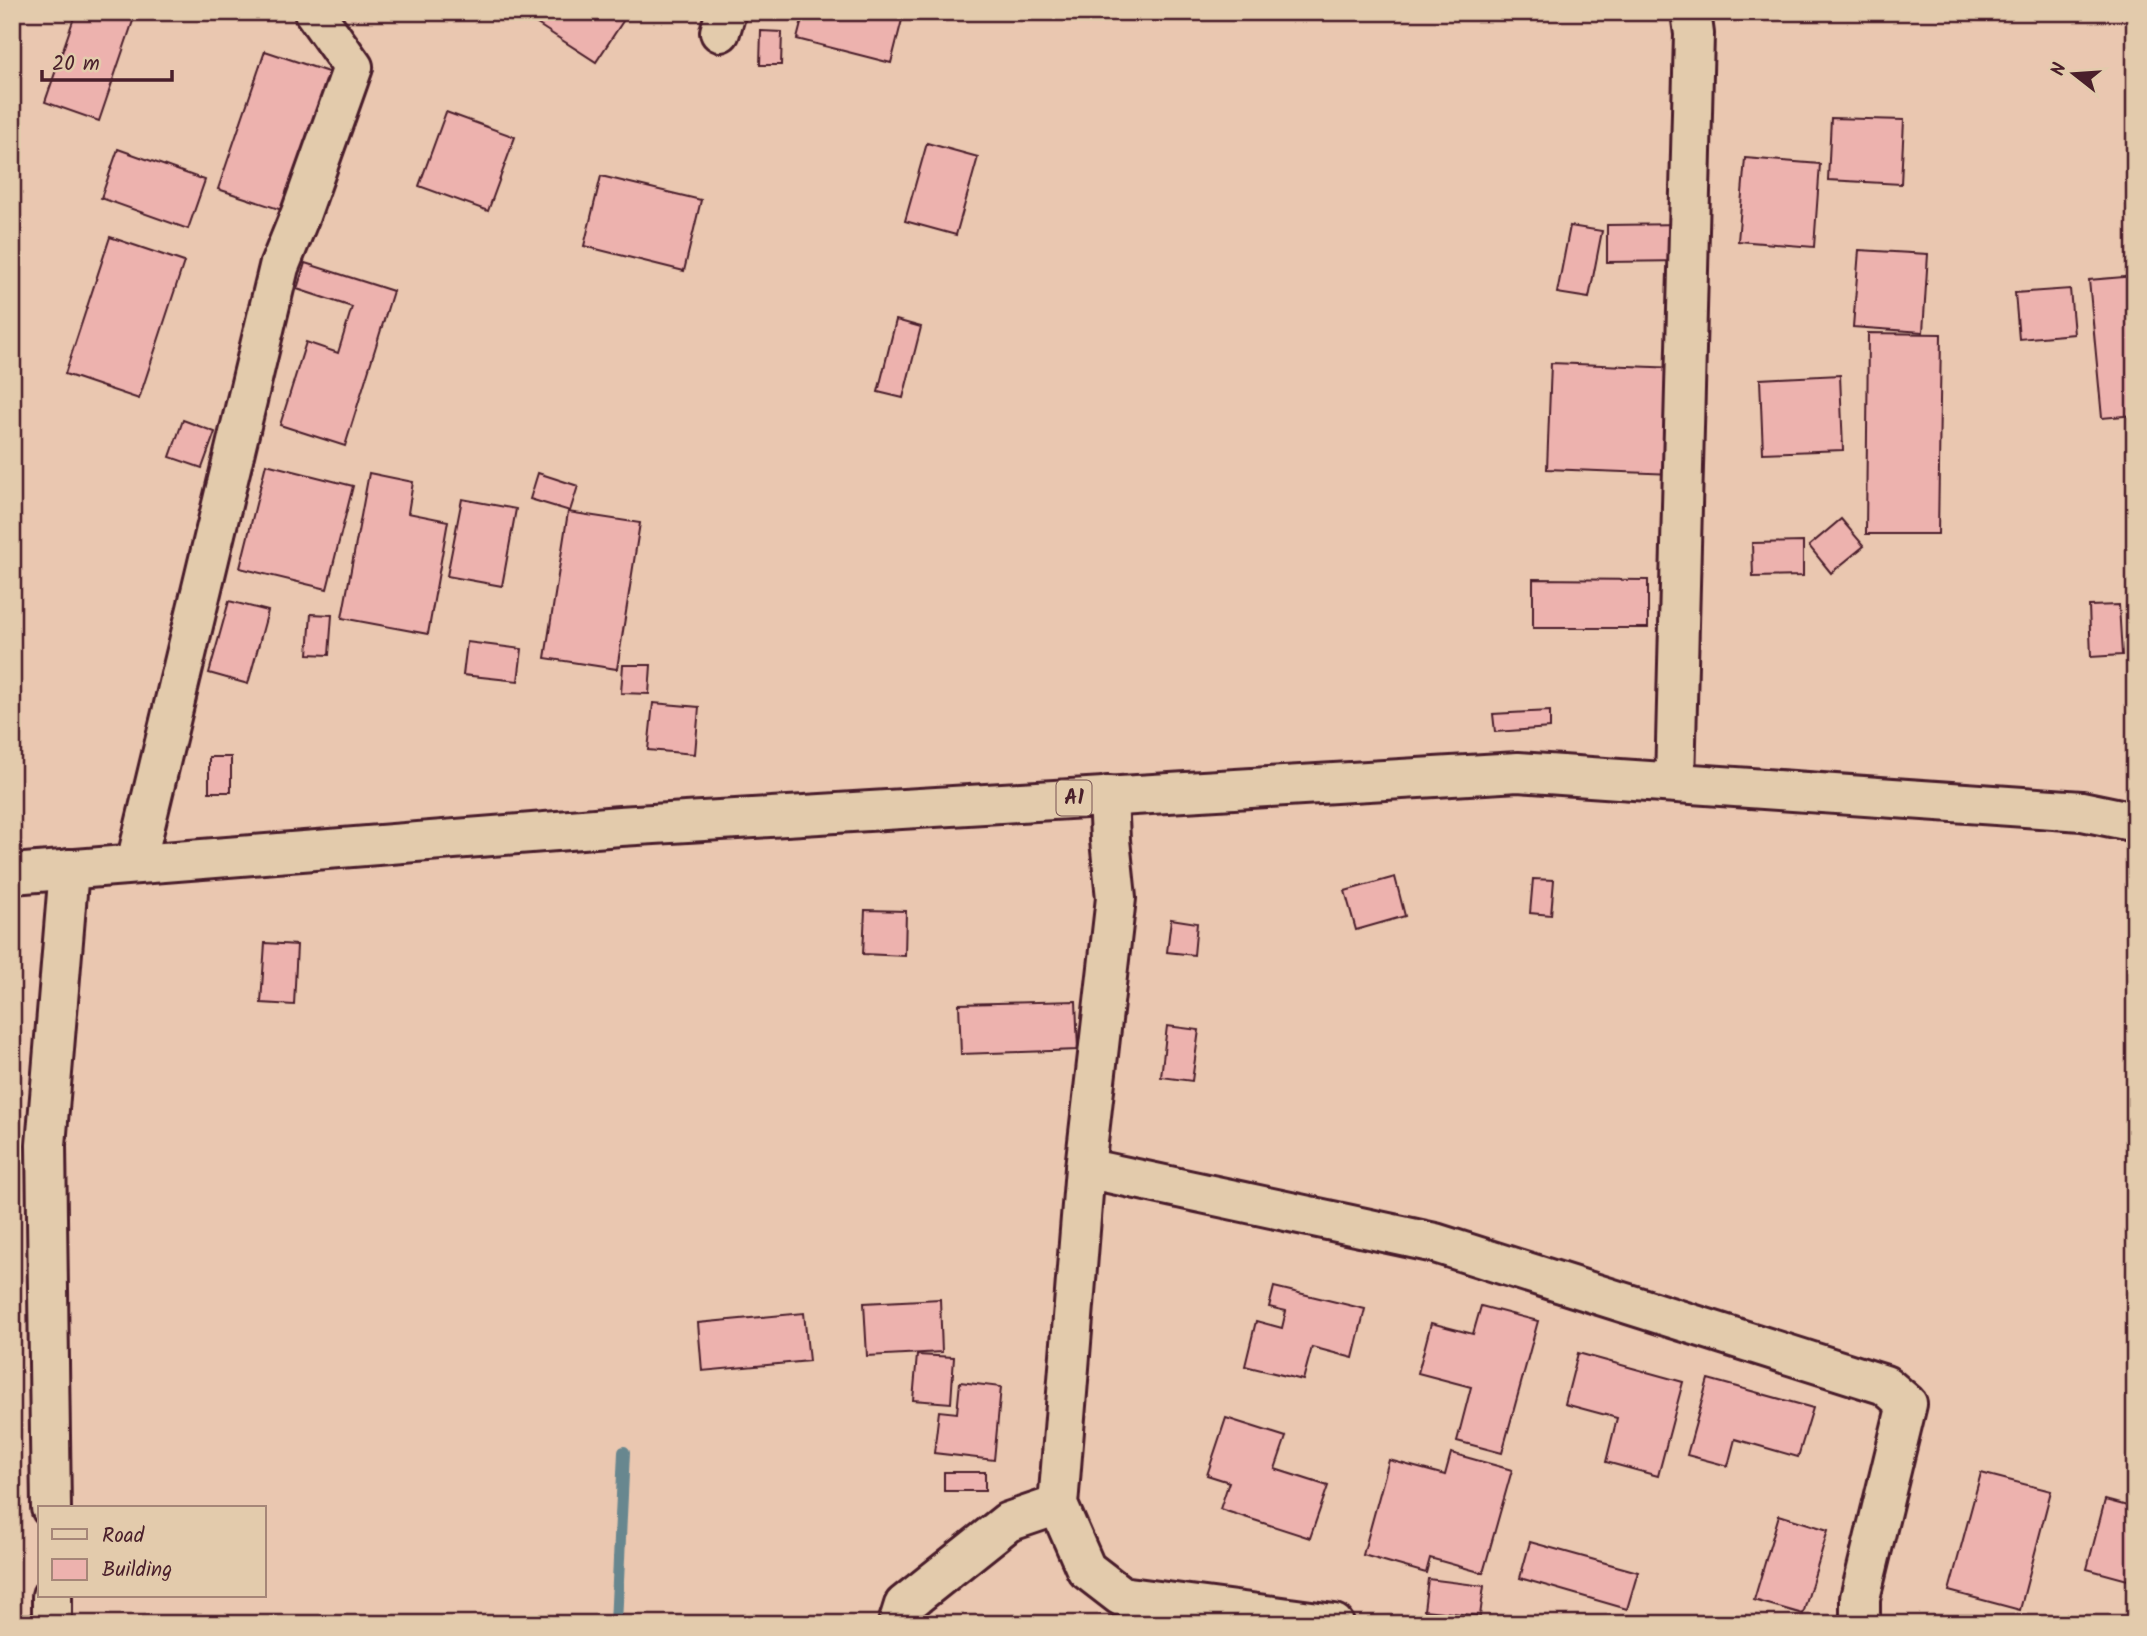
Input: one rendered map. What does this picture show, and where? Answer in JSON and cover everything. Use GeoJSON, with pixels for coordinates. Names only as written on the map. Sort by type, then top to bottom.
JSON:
{"type":"FeatureCollection","features":[{"type":"Feature","properties":{"kind":"main road"},"geometry":{"type":"LineString","coordinates":[[136,863],[279,267],[353,67],[314,12]]}},
{"type":"Feature","properties":{"kind":"main road"},"geometry":{"type":"LineString","coordinates":[[1675,782],[1694,34],[1691,12]]}},
{"type":"Feature","properties":{"kind":"main road","name":"A1"},"geometry":{"type":"LineString","coordinates":[[12,874],[620,826],[1518,772],[2082,811],[2135,822]]}},
{"type":"Feature","properties":{"kind":"main road"},"geometry":{"type":"LineString","coordinates":[[1108,796],[1116,898],[1085,1168],[1058,1504],[1086,1569],[1121,1595],[1334,1624]]}},
{"type":"Feature","properties":{"kind":"main road"},"geometry":{"type":"LineString","coordinates":[[51,1506],[46,1145],[69,869]]}},
{"type":"Feature","properties":{"kind":"main road"},"geometry":{"type":"LineString","coordinates":[[1085,1168],[1436,1243],[1885,1385],[1907,1404],[1860,1598],[1860,1624]]}},
{"type":"Feature","properties":{"kind":"main road"},"geometry":{"type":"LineString","coordinates":[[898,1624],[904,1605],[1008,1522],[1058,1504]]}},
{"type":"Feature","properties":{"kind":"main road"},"geometry":{"type":"LineString","coordinates":[[52,1598],[52,1624]]}},
{"type":"Feature","properties":{"kind":"building"},"geometry":{"type":"Polygon","coordinates":[[[76,12],[136,12],[99,121],[45,102],[76,12]]]}},
{"type":"Feature","properties":{"kind":"building"},"geometry":{"type":"Polygon","coordinates":[[[536,12],[629,12],[596,62],[531,20],[536,12]]]}},
{"type":"Feature","properties":{"kind":"building"},"geometry":{"type":"Polygon","coordinates":[[[804,12],[904,12],[891,63],[797,39],[804,12]]]}},
{"type":"Feature","properties":{"kind":"building"},"geometry":{"type":"Polygon","coordinates":[[[761,31],[782,32],[781,65],[760,65],[761,31]]]}},
{"type":"Feature","properties":{"kind":"building"},"geometry":{"type":"Polygon","coordinates":[[[265,51],[337,75],[291,213],[218,189],[265,51]]]}},
{"type":"Feature","properties":{"kind":"building"},"geometry":{"type":"Polygon","coordinates":[[[446,112],[515,137],[488,211],[419,186],[446,112]]]}},
{"type":"Feature","properties":{"kind":"building"},"geometry":{"type":"Polygon","coordinates":[[[1831,118],[1904,120],[1901,184],[1828,180],[1831,118]]]}},
{"type":"Feature","properties":{"kind":"building"},"geometry":{"type":"Polygon","coordinates":[[[927,143],[978,157],[956,235],[905,221],[927,143]]]}},
{"type":"Feature","properties":{"kind":"building"},"geometry":{"type":"Polygon","coordinates":[[[118,149],[205,180],[188,229],[101,198],[118,149]]]}},
{"type":"Feature","properties":{"kind":"building"},"geometry":{"type":"Polygon","coordinates":[[[1745,158],[1820,164],[1814,247],[1738,241],[1745,158]]]}},
{"type":"Feature","properties":{"kind":"building"},"geometry":{"type":"Polygon","coordinates":[[[601,176],[701,200],[684,271],[584,246],[601,176]]]}},
{"type":"Feature","properties":{"kind":"building"},"geometry":{"type":"Polygon","coordinates":[[[1685,224],[1684,261],[1607,262],[1607,225],[1685,224]]]}},
{"type":"Feature","properties":{"kind":"building"},"geometry":{"type":"Polygon","coordinates":[[[1570,226],[1602,231],[1589,298],[1557,293],[1570,226]]]}},
{"type":"Feature","properties":{"kind":"building"},"geometry":{"type":"Polygon","coordinates":[[[110,237],[184,262],[139,399],[65,374],[110,237]]]}},
{"type":"Feature","properties":{"kind":"building"},"geometry":{"type":"Polygon","coordinates":[[[1859,250],[1928,254],[1923,332],[1853,327],[1859,250]]]}},
{"type":"Feature","properties":{"kind":"building"},"geometry":{"type":"Polygon","coordinates":[[[305,263],[393,291],[345,446],[280,425],[306,342],[338,353],[352,307],[297,289],[305,263]]]}},
{"type":"Feature","properties":{"kind":"building"},"geometry":{"type":"Polygon","coordinates":[[[2135,276],[2135,415],[2102,418],[2089,280],[2135,276]]]}},
{"type":"Feature","properties":{"kind":"building"},"geometry":{"type":"Polygon","coordinates":[[[2070,289],[2074,334],[2019,339],[2015,293],[2070,289]]]}},
{"type":"Feature","properties":{"kind":"building"},"geometry":{"type":"Polygon","coordinates":[[[896,320],[921,327],[903,398],[878,392],[896,320]]]}},
{"type":"Feature","properties":{"kind":"building"},"geometry":{"type":"Polygon","coordinates":[[[1868,333],[1941,334],[1938,534],[1866,534],[1868,333]]]}},
{"type":"Feature","properties":{"kind":"building"},"geometry":{"type":"Polygon","coordinates":[[[1551,363],[1678,368],[1674,474],[1547,469],[1551,363]]]}},
{"type":"Feature","properties":{"kind":"building"},"geometry":{"type":"Polygon","coordinates":[[[1840,375],[1843,450],[1763,453],[1760,379],[1840,375]]]}},
{"type":"Feature","properties":{"kind":"building"},"geometry":{"type":"Polygon","coordinates":[[[183,420],[215,432],[202,468],[170,457],[183,420]]]}},
{"type":"Feature","properties":{"kind":"building"},"geometry":{"type":"Polygon","coordinates":[[[266,464],[353,486],[327,589],[240,568],[266,464]]]}},
{"type":"Feature","properties":{"kind":"building"},"geometry":{"type":"Polygon","coordinates":[[[369,473],[413,482],[408,513],[448,521],[428,634],[342,618],[369,473]]]}},
{"type":"Feature","properties":{"kind":"building"},"geometry":{"type":"Polygon","coordinates":[[[538,473],[578,486],[570,511],[530,499],[538,473]]]}},
{"type":"Feature","properties":{"kind":"building"},"geometry":{"type":"Polygon","coordinates":[[[462,499],[516,509],[502,586],[447,576],[462,499]]]}},
{"type":"Feature","properties":{"kind":"building"},"geometry":{"type":"Polygon","coordinates":[[[568,512],[640,523],[617,669],[545,658],[568,512]]]}},
{"type":"Feature","properties":{"kind":"building"},"geometry":{"type":"Polygon","coordinates":[[[1841,519],[1864,546],[1831,573],[1809,546],[1841,519]]]}},
{"type":"Feature","properties":{"kind":"building"},"geometry":{"type":"Polygon","coordinates":[[[1803,542],[1803,576],[1753,577],[1752,543],[1803,542]]]}},
{"type":"Feature","properties":{"kind":"building"},"geometry":{"type":"Polygon","coordinates":[[[1533,579],[1648,580],[1648,628],[1533,628],[1533,579]]]}},
{"type":"Feature","properties":{"kind":"building"},"geometry":{"type":"Polygon","coordinates":[[[229,601],[268,611],[248,684],[209,673],[229,601]]]}},
{"type":"Feature","properties":{"kind":"building"},"geometry":{"type":"Polygon","coordinates":[[[2119,605],[2122,655],[2091,657],[2089,606],[2119,605]]]}},
{"type":"Feature","properties":{"kind":"building"},"geometry":{"type":"Polygon","coordinates":[[[311,614],[332,615],[329,655],[308,654],[311,614]]]}},
{"type":"Feature","properties":{"kind":"building"},"geometry":{"type":"Polygon","coordinates":[[[467,642],[522,649],[518,681],[463,675],[467,642]]]}},
{"type":"Feature","properties":{"kind":"building"},"geometry":{"type":"Polygon","coordinates":[[[623,665],[651,665],[649,694],[621,693],[623,665]]]}},
{"type":"Feature","properties":{"kind":"building"},"geometry":{"type":"Polygon","coordinates":[[[653,703],[699,707],[695,754],[648,750],[653,703]]]}},
{"type":"Feature","properties":{"kind":"building"},"geometry":{"type":"Polygon","coordinates":[[[1550,711],[1550,728],[1495,732],[1493,714],[1550,711]]]}},
{"type":"Feature","properties":{"kind":"building"},"geometry":{"type":"Polygon","coordinates":[[[209,757],[231,757],[231,792],[209,792],[209,757]]]}},
{"type":"Feature","properties":{"kind":"building"},"geometry":{"type":"Polygon","coordinates":[[[1395,877],[1405,916],[1356,930],[1345,891],[1395,877]]]}},
{"type":"Feature","properties":{"kind":"building"},"geometry":{"type":"Polygon","coordinates":[[[1533,879],[1554,880],[1551,915],[1530,913],[1533,879]]]}},
{"type":"Feature","properties":{"kind":"building"},"geometry":{"type":"Polygon","coordinates":[[[865,910],[906,911],[905,956],[863,954],[865,910]]]}},
{"type":"Feature","properties":{"kind":"building"},"geometry":{"type":"Polygon","coordinates":[[[1171,919],[1197,923],[1194,955],[1167,952],[1171,919]]]}},
{"type":"Feature","properties":{"kind":"building"},"geometry":{"type":"Polygon","coordinates":[[[265,943],[297,945],[294,1005],[261,1003],[265,943]]]}},
{"type":"Feature","properties":{"kind":"building"},"geometry":{"type":"Polygon","coordinates":[[[1076,1001],[1078,1050],[961,1054],[959,1004],[1076,1001]]]}},
{"type":"Feature","properties":{"kind":"building"},"geometry":{"type":"Polygon","coordinates":[[[1167,1026],[1199,1030],[1192,1081],[1161,1077],[1167,1026]]]}},
{"type":"Feature","properties":{"kind":"building"},"geometry":{"type":"Polygon","coordinates":[[[1274,1287],[1365,1309],[1353,1358],[1312,1347],[1303,1380],[1245,1366],[1256,1321],[1282,1328],[1286,1311],[1269,1307],[1274,1287]]]}},
{"type":"Feature","properties":{"kind":"building"},"geometry":{"type":"Polygon","coordinates":[[[940,1299],[942,1352],[867,1356],[864,1303],[940,1299]]]}},
{"type":"Feature","properties":{"kind":"building"},"geometry":{"type":"Polygon","coordinates":[[[1481,1306],[1538,1321],[1502,1453],[1457,1441],[1471,1387],[1418,1373],[1431,1323],[1473,1334],[1481,1306]]]}},
{"type":"Feature","properties":{"kind":"building"},"geometry":{"type":"Polygon","coordinates":[[[804,1313],[809,1361],[702,1371],[698,1323],[804,1313]]]}},
{"type":"Feature","properties":{"kind":"building"},"geometry":{"type":"Polygon","coordinates":[[[1578,1353],[1683,1382],[1658,1476],[1606,1462],[1617,1418],[1565,1404],[1578,1353]]]}},
{"type":"Feature","properties":{"kind":"building"},"geometry":{"type":"Polygon","coordinates":[[[917,1355],[954,1357],[951,1403],[913,1400],[917,1355]]]}},
{"type":"Feature","properties":{"kind":"building"},"geometry":{"type":"Polygon","coordinates":[[[1708,1379],[1813,1408],[1798,1457],[1735,1439],[1728,1466],[1687,1455],[1708,1379]]]}},
{"type":"Feature","properties":{"kind":"building"},"geometry":{"type":"Polygon","coordinates":[[[960,1382],[1001,1387],[994,1460],[934,1453],[939,1411],[957,1413],[960,1382]]]}},
{"type":"Feature","properties":{"kind":"building"},"geometry":{"type":"Polygon","coordinates":[[[1226,1418],[1286,1437],[1275,1469],[1328,1486],[1310,1538],[1220,1509],[1229,1482],[1207,1475],[1226,1418]]]}},
{"type":"Feature","properties":{"kind":"building"},"geometry":{"type":"Polygon","coordinates":[[[1451,1453],[1512,1470],[1483,1573],[1430,1558],[1426,1573],[1363,1555],[1389,1460],[1445,1475],[1451,1453]]]}},
{"type":"Feature","properties":{"kind":"building"},"geometry":{"type":"Polygon","coordinates":[[[944,1472],[985,1472],[985,1491],[944,1491],[944,1472]]]}},
{"type":"Feature","properties":{"kind":"building"},"geometry":{"type":"Polygon","coordinates":[[[1981,1473],[2051,1491],[2020,1610],[1949,1591],[1981,1473]]]}},
{"type":"Feature","properties":{"kind":"building"},"geometry":{"type":"Polygon","coordinates":[[[2105,1500],[2135,1508],[2135,1582],[2087,1569],[2105,1500]]]}},
{"type":"Feature","properties":{"kind":"building"},"geometry":{"type":"Polygon","coordinates":[[[1779,1515],[1828,1530],[1803,1614],[1754,1600],[1779,1515]]]}},
{"type":"Feature","properties":{"kind":"building"},"geometry":{"type":"Polygon","coordinates":[[[1530,1542],[1638,1572],[1627,1609],[1520,1578],[1530,1542]]]}},
{"type":"Feature","properties":{"kind":"building"},"geometry":{"type":"Polygon","coordinates":[[[1428,1579],[1484,1586],[1480,1616],[1424,1610],[1428,1579]]]}},
{"type":"Feature","properties":{"kind":"waterway"},"geometry":{"type":"LineString","coordinates":[[616,1624],[624,1452]]}}]}
